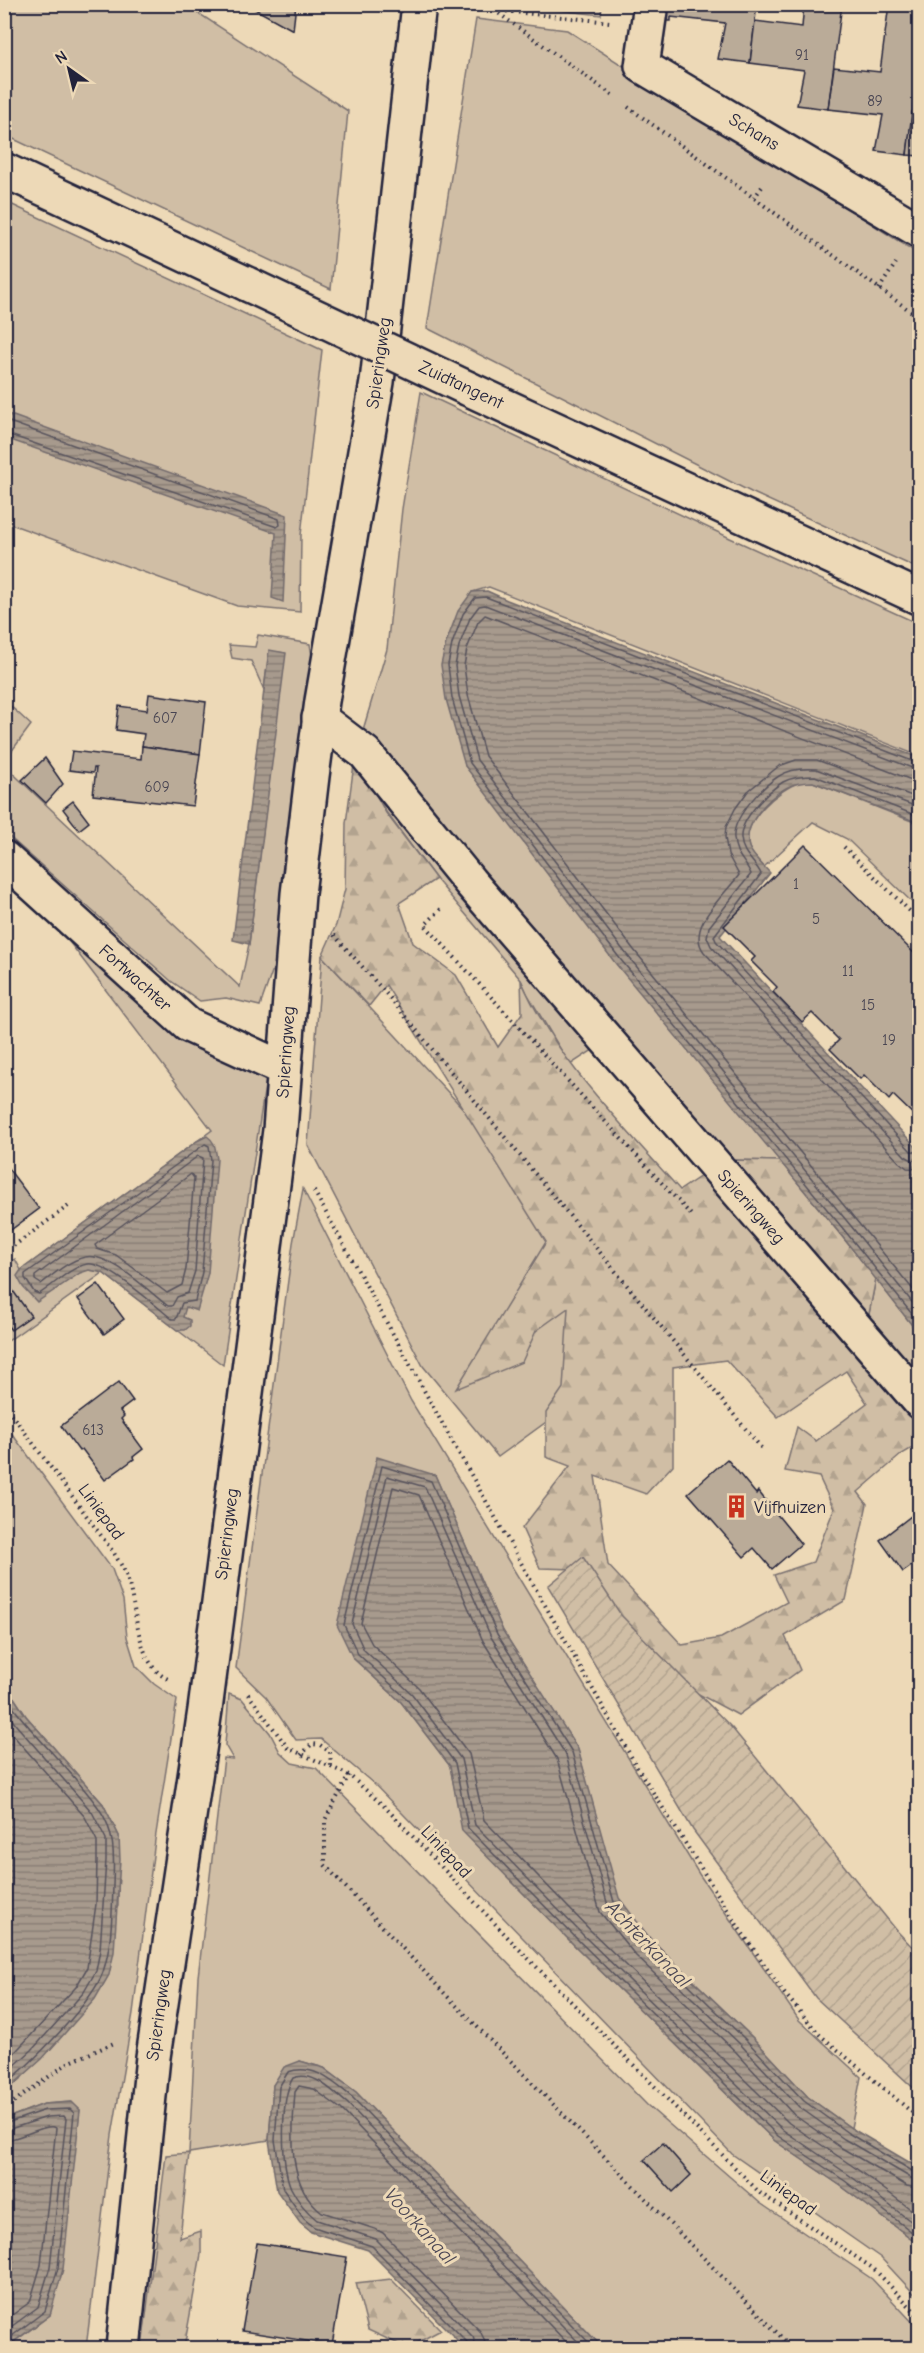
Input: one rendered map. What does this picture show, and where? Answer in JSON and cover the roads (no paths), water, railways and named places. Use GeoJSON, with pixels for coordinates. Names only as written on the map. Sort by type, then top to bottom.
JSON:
{"type":"FeatureCollection","features":[{"type":"Feature","properties":{"kind":"street","name":"Spieringweg"},"geometry":{"type":"LineString","coordinates":[[123,2349],[153,2057],[207,1682],[280,1130],[298,894],[319,718],[377,382],[419,4]]}},
{"type":"Feature","properties":{"kind":"street","name":"Schans"},"geometry":{"type":"LineString","coordinates":[[649,16],[642,66],[920,231]]}},
{"type":"Feature","properties":{"kind":"street","name":"Zuidtangent"},"geometry":{"type":"LineString","coordinates":[[4,170],[920,598]]}},
{"type":"Feature","properties":{"kind":"street","name":"Spieringweg"},"geometry":{"type":"LineString","coordinates":[[319,718],[365,753],[470,882],[920,1402]]}},
{"type":"Feature","properties":{"kind":"street","name":"Fortwachter"},"geometry":{"type":"LineString","coordinates":[[4,858],[188,1025],[284,1069]]}},
{"type":"Feature","properties":{"kind":"water"},"geometry":{"type":"Polygon","coordinates":[[[5,413],[287,515],[283,602],[272,598],[276,533],[5,438],[5,413]]]}},
{"type":"Feature","properties":{"kind":"water"},"geometry":{"type":"Polygon","coordinates":[[[487,591],[919,758],[919,823],[813,782],[792,785],[772,798],[753,821],[748,839],[753,854],[770,873],[720,936],[916,1147],[919,1144],[919,1334],[841,1235],[616,964],[465,766],[446,699],[441,665],[446,643],[458,611],[472,592],[487,591]]]}},
{"type":"Feature","properties":{"kind":"water"},"geometry":{"type":"Polygon","coordinates":[[[269,650],[286,653],[249,944],[233,940],[269,650]]]}},
{"type":"Feature","properties":{"kind":"water"},"geometry":{"type":"Polygon","coordinates":[[[207,1136],[214,1143],[217,1159],[208,1273],[197,1311],[186,1307],[183,1317],[190,1320],[190,1326],[185,1330],[177,1330],[103,1273],[89,1270],[80,1273],[37,1302],[23,1287],[17,1276],[21,1270],[207,1136]]]}},
{"type":"Feature","properties":{"kind":"water","name":"Achterkanaal"},"geometry":{"type":"Polygon","coordinates":[[[377,1457],[435,1475],[503,1631],[578,1749],[619,1898],[652,1941],[752,2037],[808,2097],[851,2128],[919,2168],[919,2247],[912,2239],[841,2186],[775,2141],[576,1947],[462,1831],[450,1766],[401,1702],[353,1658],[337,1625],[377,1457]]]}},
{"type":"Feature","properties":{"kind":"water"},"geometry":{"type":"Polygon","coordinates":[[[5,1684],[26,1716],[103,1804],[119,1836],[120,1860],[114,1952],[109,1975],[95,1999],[42,2059],[5,2092],[5,1684]]]}},
{"type":"Feature","properties":{"kind":"water","name":"Voorkanaal"},"geometry":{"type":"Polygon","coordinates":[[[300,2061],[324,2068],[356,2092],[603,2348],[465,2348],[368,2250],[311,2232],[300,2223],[277,2191],[269,2140],[273,2085],[284,2067],[300,2061]]]}},
{"type":"Feature","properties":{"kind":"water"},"geometry":{"type":"Polygon","coordinates":[[[72,2102],[80,2110],[63,2269],[50,2315],[5,2348],[5,2119],[44,2104],[72,2102]]]}},
{"type":"Feature","properties":{"kind":"place","name":"Vijfhuizen"},"geometry":{"type":"Point","coordinates":[736,1507]}}]}
